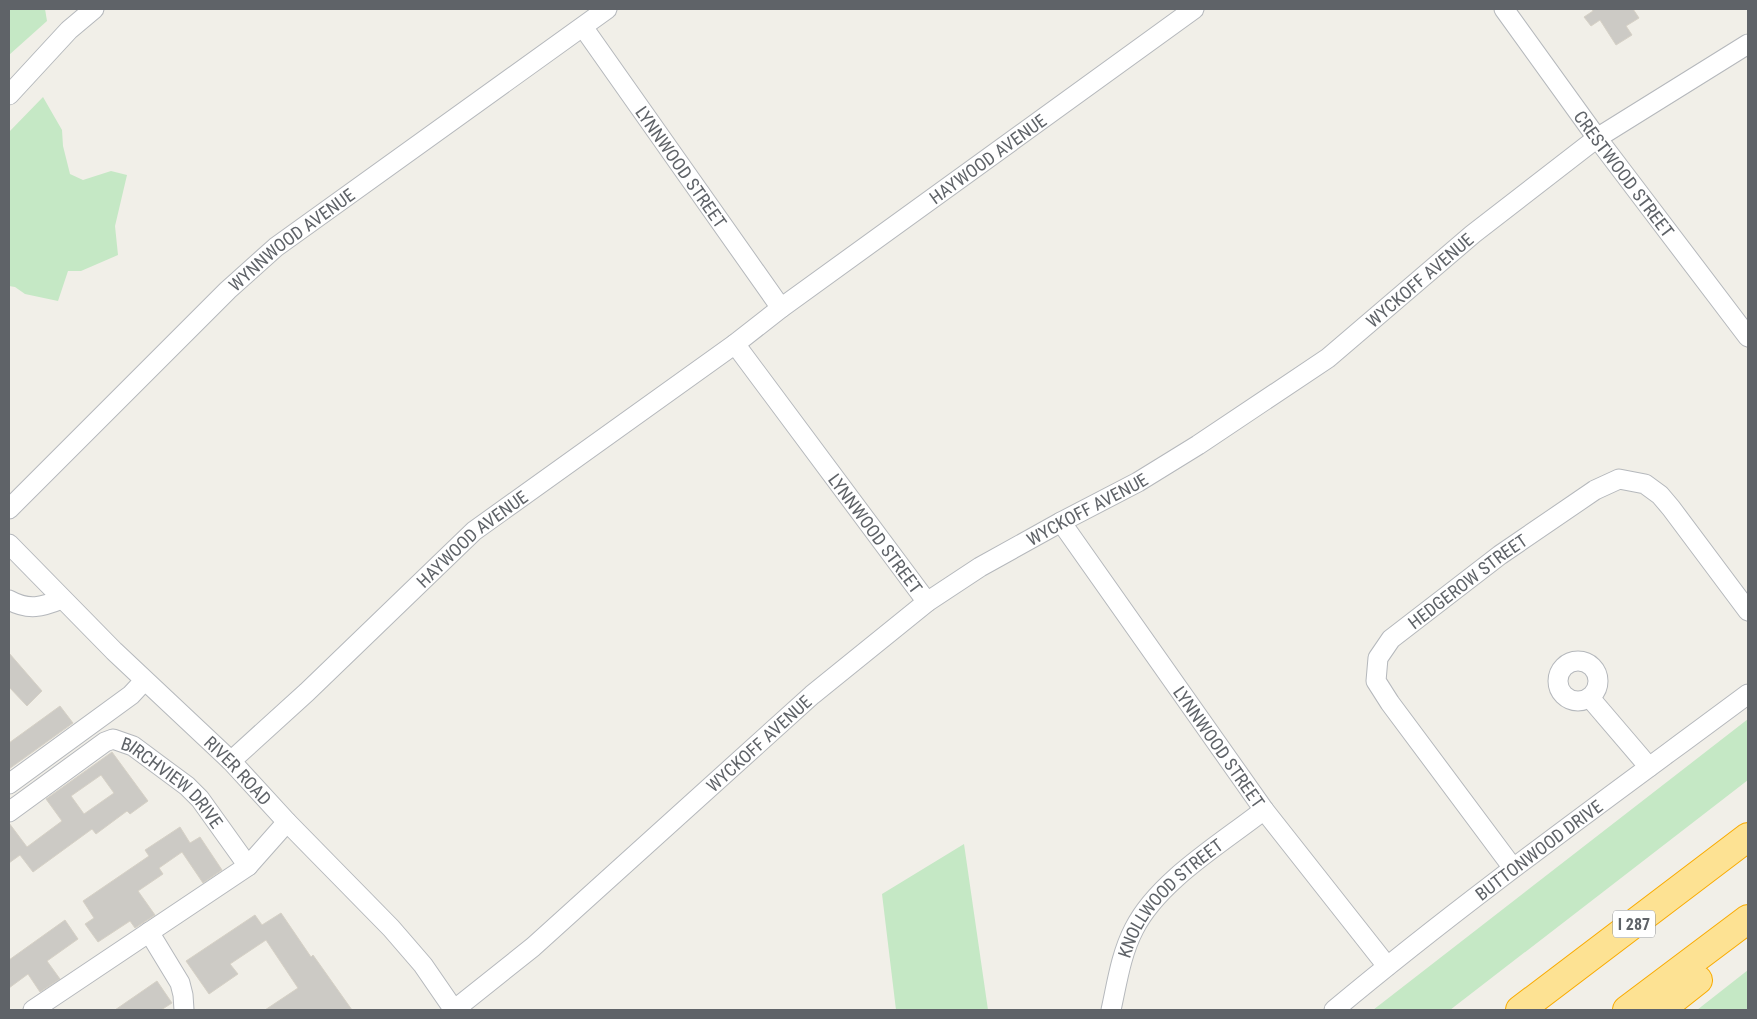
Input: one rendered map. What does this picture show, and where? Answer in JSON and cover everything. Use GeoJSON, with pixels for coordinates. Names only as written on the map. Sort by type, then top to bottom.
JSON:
{"type":"FeatureCollection","features":[{"type":"Feature","properties":{"kind":"highway","name":"I 287"},"geometry":{"type":"LineString","coordinates":[[1520,1010],[1748,837]]}},
{"type":"Feature","properties":{"kind":"highway"},"geometry":{"type":"LineString","coordinates":[[1628,1010],[1748,919]]}},
{"type":"Feature","properties":{"kind":"highway"},"geometry":{"type":"LineString","coordinates":[[1660,1010],[1748,940]]}},
{"type":"Feature","properties":{"kind":"street"},"geometry":{"type":"LineString","coordinates":[[9,95],[69,30],[94,9]]}},
{"type":"Feature","properties":{"kind":"street","name":"WYNNWOOD AVENUE"},"geometry":{"type":"LineString","coordinates":[[9,509],[228,290],[276,248],[607,9]]}},
{"type":"Feature","properties":{"kind":"street","name":"HAYWOOD AVENUE"},"geometry":{"type":"LineString","coordinates":[[231,761],[307,692],[474,532],[1194,9]]}},
{"type":"Feature","properties":{"kind":"street","name":"CRESTWOOD STREET"},"geometry":{"type":"LineString","coordinates":[[1504,9],[1597,138],[1748,337]]}},
{"type":"Feature","properties":{"kind":"street","name":"LYNNWOOD STREET"},"geometry":{"type":"LineString","coordinates":[[583,26],[780,308]]}},
{"type":"Feature","properties":{"kind":"street","name":"WYCKOFF AVENUE"},"geometry":{"type":"LineString","coordinates":[[454,1010],[532,947],[812,695],[927,602],[980,567],[1060,522],[1138,482],[1190,450],[1328,358],[1473,234],[1597,138],[1748,44]]}},
{"type":"Feature","properties":{"kind":"street","name":"LYNNWOOD STREET"},"geometry":{"type":"LineString","coordinates":[[735,344],[927,602]]}},
{"type":"Feature","properties":{"kind":"street","name":"HEDGEROW STREET"},"geometry":{"type":"LineString","coordinates":[[1513,868],[1390,703],[1376,681],[1378,658],[1391,639],[1500,555],[1595,490],[1619,479],[1645,484],[1660,495],[1672,508],[1748,612]]}},
{"type":"Feature","properties":{"kind":"street","name":"LYNNWOOD STREET"},"geometry":{"type":"LineString","coordinates":[[1060,522],[1264,810],[1387,966]]}},
{"type":"Feature","properties":{"kind":"street","name":"RIVER ROAD"},"geometry":{"type":"LineString","coordinates":[[9,544],[144,681],[231,761],[287,822],[391,928],[423,965],[454,1010]]}},
{"type":"Feature","properties":{"kind":"street"},"geometry":{"type":"LineString","coordinates":[[9,600],[27,608],[45,606],[62,599]]}},
{"type":"Feature","properties":{"kind":"street"},"geometry":{"type":"LineString","coordinates":[[9,784],[131,695],[144,681]]}},
{"type":"Feature","properties":{"kind":"street","name":"BUTTONWOOD DRIVE"},"geometry":{"type":"LineString","coordinates":[[1334,1010],[1387,966],[1513,868],[1748,694]]}},
{"type":"Feature","properties":{"kind":"street"},"geometry":{"type":"LineString","coordinates":[[1590,698],[1649,767]]}},
{"type":"Feature","properties":{"kind":"street","name":"BIRCHVIEW DRIVE"},"geometry":{"type":"LineString","coordinates":[[9,812],[105,742],[114,738],[133,746],[187,786],[200,799],[248,866]]}},
{"type":"Feature","properties":{"kind":"street","name":"KNOLLWOOD STREET"},"geometry":{"type":"LineString","coordinates":[[1110,1010],[1122,959],[1134,930],[1147,906],[1171,882],[1264,810]]}},
{"type":"Feature","properties":{"kind":"street"},"geometry":{"type":"LineString","coordinates":[[33,1010],[248,866],[287,822]]}},
{"type":"Feature","properties":{"kind":"street"},"geometry":{"type":"LineString","coordinates":[[149,932],[180,983],[184,995],[184,1010]]}},
{"type":"Feature","properties":{"kind":"green space"},"geometry":{"type":"Polygon","coordinates":[[[9,9],[45,9],[47,21],[9,55],[9,9]]]}},
{"type":"Feature","properties":{"kind":"green space"},"geometry":{"type":"Polygon","coordinates":[[[43,97],[62,130],[63,146],[70,174],[83,180],[111,171],[127,175],[115,226],[118,255],[81,271],[68,271],[58,301],[25,294],[15,287],[9,286],[9,132],[43,97]]]}},
{"type":"Feature","properties":{"kind":"green space"},"geometry":{"type":"Polygon","coordinates":[[[1748,719],[1748,780],[1450,1010],[1373,1010],[1748,719]]]}},
{"type":"Feature","properties":{"kind":"green space"},"geometry":{"type":"Polygon","coordinates":[[[964,844],[988,1010],[896,1010],[882,894],[964,844]]]}},
{"type":"Feature","properties":{"kind":"green space"},"geometry":{"type":"Polygon","coordinates":[[[1748,970],[1748,1009],[1697,1010],[1748,970]]]}},
{"type":"Feature","properties":{"kind":"building"},"geometry":{"type":"Polygon","coordinates":[[[1592,9],[1633,9],[1639,18],[1626,26],[1632,35],[1616,45],[1600,20],[1591,26],[1584,17],[1593,11],[1592,9]]]}},
{"type":"Feature","properties":{"kind":"building"},"geometry":{"type":"Polygon","coordinates":[[[9,653],[42,691],[27,706],[9,687],[9,653]]]}},
{"type":"Feature","properties":{"kind":"building"},"geometry":{"type":"Polygon","coordinates":[[[60,706],[73,723],[9,769],[9,743],[60,706]]]}},
{"type":"Feature","properties":{"kind":"building"},"geometry":{"type":"Polygon","coordinates":[[[112,752],[148,801],[130,814],[127,811],[96,834],[92,829],[33,872],[20,855],[9,863],[9,823],[27,847],[62,821],[46,799],[112,752]],[[101,775],[71,796],[84,814],[114,793],[101,775]]]}},
{"type":"Feature","properties":{"kind":"building"},"geometry":{"type":"Polygon","coordinates":[[[180,827],[190,843],[200,837],[222,870],[203,883],[182,852],[159,868],[163,874],[138,891],[155,915],[135,928],[130,921],[98,942],[85,924],[94,918],[83,901],[149,856],[145,850],[180,827]]]}},
{"type":"Feature","properties":{"kind":"building"},"geometry":{"type":"Polygon","coordinates":[[[281,913],[311,957],[313,955],[352,1010],[265,1010],[298,988],[266,940],[230,964],[238,974],[209,994],[186,961],[255,915],[262,925],[281,913]]]}},
{"type":"Feature","properties":{"kind":"building"},"geometry":{"type":"Polygon","coordinates":[[[65,920],[78,939],[47,961],[60,979],[40,992],[28,974],[9,988],[9,960],[65,920]]]}},
{"type":"Feature","properties":{"kind":"building"},"geometry":{"type":"Polygon","coordinates":[[[157,981],[172,1003],[161,1010],[115,1010],[157,981]]]}}]}
